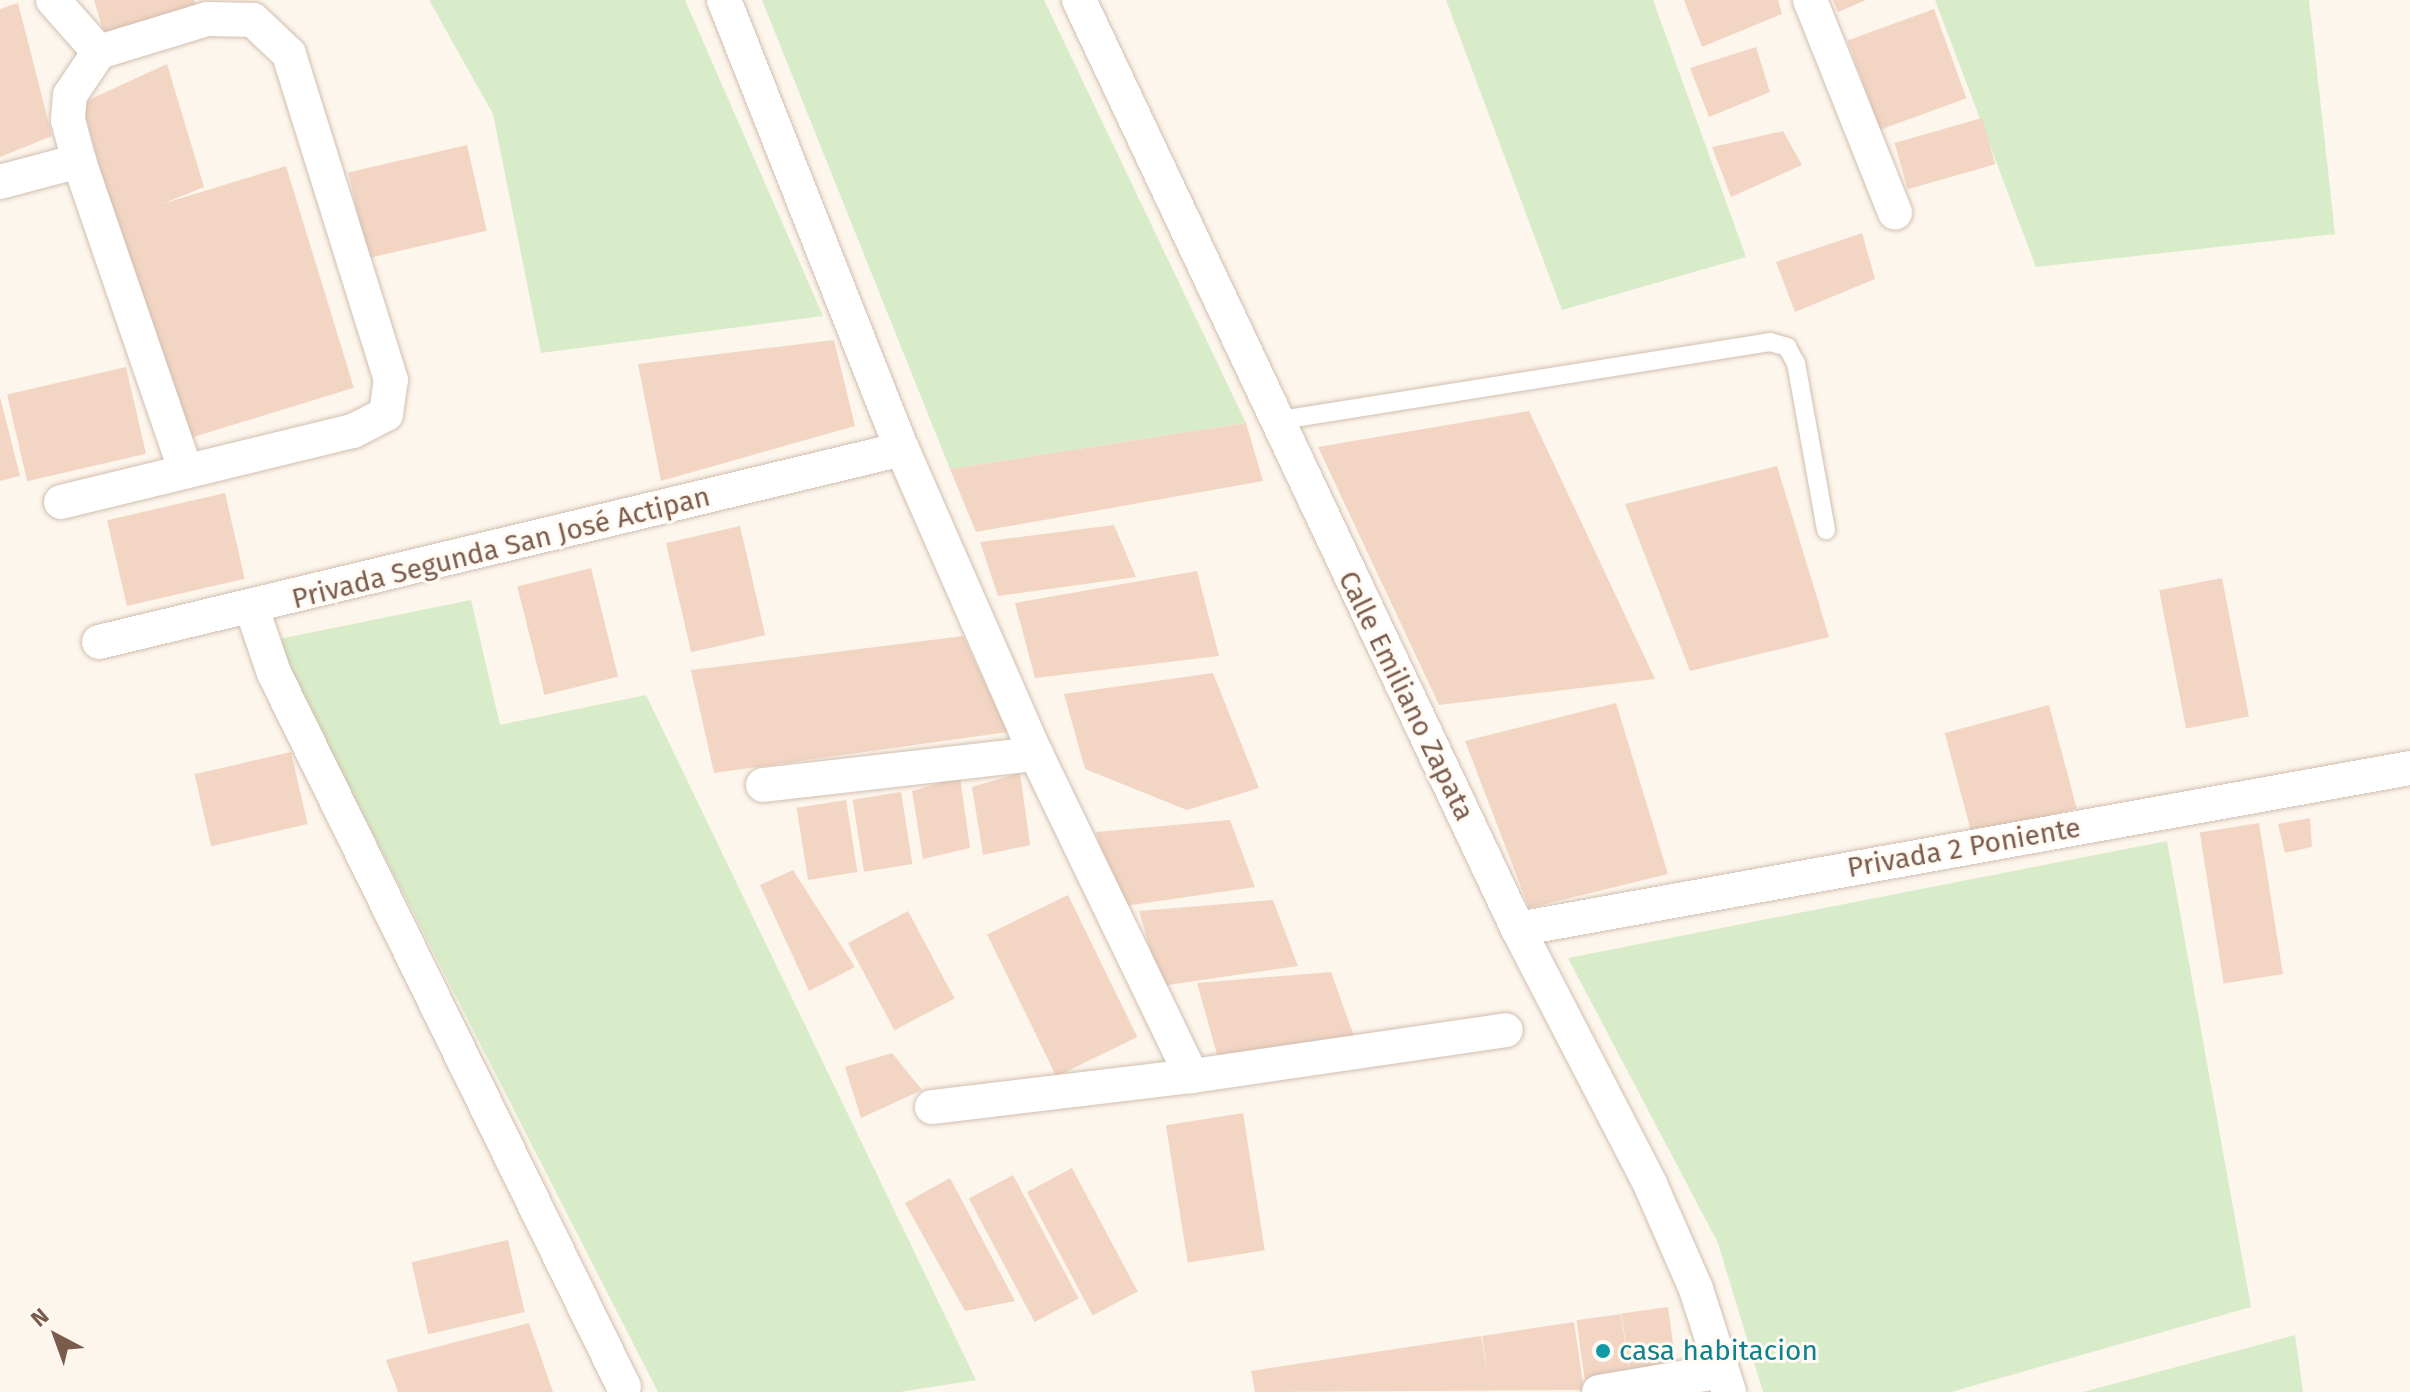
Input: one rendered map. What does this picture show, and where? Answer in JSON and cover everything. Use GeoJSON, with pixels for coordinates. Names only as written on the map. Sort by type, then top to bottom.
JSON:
{"type":"FeatureCollection","features":[{"type":"Feature","properties":{"kind":"street"},"geometry":{"type":"LineString","coordinates":[[53,0],[99,52]]}},
{"type":"Feature","properties":{"kind":"street"},"geometry":{"type":"LineString","coordinates":[[724,0],[902,449],[1036,754],[1192,1076]]}},
{"type":"Feature","properties":{"kind":"street","name":"Calle Emiliano Zapata"},"geometry":{"type":"LineString","coordinates":[[1079,0],[1275,421],[1518,929],[1650,1184],[1725,1381]]}},
{"type":"Feature","properties":{"kind":"street"},"geometry":{"type":"LineString","coordinates":[[1810,0],[1895,213]]}},
{"type":"Feature","properties":{"kind":"street"},"geometry":{"type":"LineString","coordinates":[[61,502],[353,431],[386,414],[391,380],[289,54],[253,20],[207,19],[99,52],[70,95],[68,120],[79,161],[186,471]]}},
{"type":"Feature","properties":{"kind":"street"},"geometry":{"type":"LineString","coordinates":[[0,182],[79,161]]}},
{"type":"Feature","properties":{"kind":"street","name":"Privada Segunda San José Actipan"},"geometry":{"type":"LineString","coordinates":[[99,642],[252,609],[902,449]]}},
{"type":"Feature","properties":{"kind":"street"},"geometry":{"type":"LineString","coordinates":[[252,609],[274,673],[624,1387]]}},
{"type":"Feature","properties":{"kind":"street"},"geometry":{"type":"LineString","coordinates":[[763,785],[1036,754]]}},
{"type":"Feature","properties":{"kind":"street","name":"Privada 2 Poniente"},"geometry":{"type":"LineString","coordinates":[[1518,929],[2410,768]]}},
{"type":"Feature","properties":{"kind":"street"},"geometry":{"type":"LineString","coordinates":[[932,1107],[1192,1076],[1506,1030]]}},
{"type":"Feature","properties":{"kind":"street"},"geometry":{"type":"LineString","coordinates":[[1599,1392],[1725,1381]]}},
{"type":"Feature","properties":{"kind":"lane"},"geometry":{"type":"LineString","coordinates":[[1275,421],[1770,342],[1787,347],[1796,363],[1826,530]]}},
{"type":"Feature","properties":{"kind":"green space"},"geometry":{"type":"Polygon","coordinates":[[[429,0],[685,0],[823,316],[541,353],[493,114],[429,0]]]}},
{"type":"Feature","properties":{"kind":"green space"},"geometry":{"type":"Polygon","coordinates":[[[762,0],[1044,0],[1246,423],[950,469],[762,0]]]}},
{"type":"Feature","properties":{"kind":"green space"},"geometry":{"type":"Polygon","coordinates":[[[1446,0],[1653,0],[1746,257],[1562,310],[1446,0]]]}},
{"type":"Feature","properties":{"kind":"green space"},"geometry":{"type":"Polygon","coordinates":[[[1935,0],[2309,0],[2335,234],[2036,267],[1935,0]]]}},
{"type":"Feature","properties":{"kind":"green space"},"geometry":{"type":"Polygon","coordinates":[[[471,600],[500,725],[646,695],[976,1380],[900,1392],[658,1392],[274,640],[471,600]]]}},
{"type":"Feature","properties":{"kind":"green space"},"geometry":{"type":"Polygon","coordinates":[[[2167,841],[2251,1307],[1951,1392],[1763,1392],[1718,1243],[1568,958],[2167,841]]]}},
{"type":"Feature","properties":{"kind":"green space"},"geometry":{"type":"Polygon","coordinates":[[[2295,1335],[2303,1392],[2083,1392],[2295,1335]]]}},
{"type":"Feature","properties":{"kind":"building"},"geometry":{"type":"Polygon","coordinates":[[[94,0],[194,0],[196,4],[106,40],[94,0]]]}},
{"type":"Feature","properties":{"kind":"building"},"geometry":{"type":"Polygon","coordinates":[[[1684,0],[1778,0],[1782,14],[1702,47],[1684,0]]]}},
{"type":"Feature","properties":{"kind":"building"},"geometry":{"type":"Polygon","coordinates":[[[1833,0],[1866,0],[1838,12],[1833,0]]]}},
{"type":"Feature","properties":{"kind":"building"},"geometry":{"type":"Polygon","coordinates":[[[18,3],[52,136],[0,157],[0,9],[18,3]]]}},
{"type":"Feature","properties":{"kind":"building"},"geometry":{"type":"Polygon","coordinates":[[[1934,9],[1966,98],[1880,130],[1848,40],[1934,9]]]}},
{"type":"Feature","properties":{"kind":"building"},"geometry":{"type":"Polygon","coordinates":[[[1756,47],[1770,92],[1709,117],[1690,68],[1756,47]]]}},
{"type":"Feature","properties":{"kind":"building"},"geometry":{"type":"Polygon","coordinates":[[[167,64],[204,187],[115,223],[82,103],[167,64]]]}},
{"type":"Feature","properties":{"kind":"building"},"geometry":{"type":"Polygon","coordinates":[[[1982,118],[1995,164],[1908,189],[1895,143],[1982,118]]]}},
{"type":"Feature","properties":{"kind":"building"},"geometry":{"type":"Polygon","coordinates":[[[1783,131],[1802,165],[1731,197],[1712,147],[1783,131]]]}},
{"type":"Feature","properties":{"kind":"building"},"geometry":{"type":"Polygon","coordinates":[[[467,145],[487,231],[368,258],[348,172],[467,145]]]}},
{"type":"Feature","properties":{"kind":"building"},"geometry":{"type":"Polygon","coordinates":[[[286,166],[354,388],[184,440],[116,218],[286,166]]]}},
{"type":"Feature","properties":{"kind":"building"},"geometry":{"type":"Polygon","coordinates":[[[1862,233],[1875,279],[1795,312],[1776,262],[1862,233]]]}},
{"type":"Feature","properties":{"kind":"building"},"geometry":{"type":"Polygon","coordinates":[[[834,340],[855,426],[661,481],[638,364],[834,340]]]}},
{"type":"Feature","properties":{"kind":"building"},"geometry":{"type":"Polygon","coordinates":[[[126,367],[146,454],[27,481],[7,394],[126,367]]]}},
{"type":"Feature","properties":{"kind":"building"},"geometry":{"type":"Polygon","coordinates":[[[0,397],[20,476],[0,481],[0,397]]]}},
{"type":"Feature","properties":{"kind":"building"},"geometry":{"type":"Polygon","coordinates":[[[1529,411],[1655,679],[1439,705],[1318,447],[1529,411]]]}},
{"type":"Feature","properties":{"kind":"building"},"geometry":{"type":"Polygon","coordinates":[[[1246,423],[1263,481],[976,532],[950,469],[1246,423]]]}},
{"type":"Feature","properties":{"kind":"building"},"geometry":{"type":"Polygon","coordinates":[[[1777,466],[1829,637],[1690,671],[1625,504],[1777,466]]]}},
{"type":"Feature","properties":{"kind":"building"},"geometry":{"type":"Polygon","coordinates":[[[225,493],[245,579],[127,606],[107,520],[225,493]]]}},
{"type":"Feature","properties":{"kind":"building"},"geometry":{"type":"Polygon","coordinates":[[[1114,525],[1136,577],[998,596],[980,542],[1114,525]]]}},
{"type":"Feature","properties":{"kind":"building"},"geometry":{"type":"Polygon","coordinates":[[[740,526],[765,635],[691,652],[666,543],[740,526]]]}},
{"type":"Feature","properties":{"kind":"building"},"geometry":{"type":"Polygon","coordinates":[[[591,568],[618,677],[544,695],[517,586],[591,568]]]}},
{"type":"Feature","properties":{"kind":"building"},"geometry":{"type":"Polygon","coordinates":[[[1197,571],[1219,656],[1035,678],[1015,603],[1197,571]]]}},
{"type":"Feature","properties":{"kind":"building"},"geometry":{"type":"Polygon","coordinates":[[[2222,578],[2249,716],[2186,729],[2159,590],[2222,578]]]}},
{"type":"Feature","properties":{"kind":"building"},"geometry":{"type":"Polygon","coordinates":[[[963,636],[1008,732],[714,773],[691,670],[963,636]]]}},
{"type":"Feature","properties":{"kind":"building"},"geometry":{"type":"Polygon","coordinates":[[[1213,673],[1259,788],[1187,810],[1085,769],[1064,694],[1213,673]]]}},
{"type":"Feature","properties":{"kind":"building"},"geometry":{"type":"Polygon","coordinates":[[[1616,703],[1668,874],[1529,908],[1465,741],[1616,703]]]}},
{"type":"Feature","properties":{"kind":"building"},"geometry":{"type":"Polygon","coordinates":[[[2049,705],[2077,808],[1972,836],[1945,733],[2049,705]]]}},
{"type":"Feature","properties":{"kind":"building"},"geometry":{"type":"Polygon","coordinates":[[[291,752],[308,824],[211,846],[195,774],[291,752]]]}},
{"type":"Feature","properties":{"kind":"building"},"geometry":{"type":"Polygon","coordinates":[[[1020,773],[1030,845],[983,855],[972,787],[1020,773]]]}},
{"type":"Feature","properties":{"kind":"building"},"geometry":{"type":"Polygon","coordinates":[[[960,777],[970,848],[923,859],[912,791],[960,777]]]}},
{"type":"Feature","properties":{"kind":"building"},"geometry":{"type":"Polygon","coordinates":[[[901,792],[912,864],[864,872],[853,800],[901,792]]]}},
{"type":"Feature","properties":{"kind":"building"},"geometry":{"type":"Polygon","coordinates":[[[846,800],[857,872],[808,880],[797,808],[846,800]]]}},
{"type":"Feature","properties":{"kind":"building"},"geometry":{"type":"Polygon","coordinates":[[[2310,818],[2312,847],[2285,853],[2278,824],[2310,818]]]}},
{"type":"Feature","properties":{"kind":"building"},"geometry":{"type":"Polygon","coordinates":[[[1230,820],[1255,887],[1118,907],[1096,832],[1230,820]]]}},
{"type":"Feature","properties":{"kind":"building"},"geometry":{"type":"Polygon","coordinates":[[[2259,823],[2283,974],[2224,984],[2200,832],[2259,823]]]}},
{"type":"Feature","properties":{"kind":"building"},"geometry":{"type":"Polygon","coordinates":[[[793,870],[855,967],[809,991],[760,885],[793,870]]]}},
{"type":"Feature","properties":{"kind":"building"},"geometry":{"type":"Polygon","coordinates":[[[1068,895],[1137,1037],[1056,1076],[987,934],[1068,895]]]}},
{"type":"Feature","properties":{"kind":"building"},"geometry":{"type":"Polygon","coordinates":[[[1273,900],[1298,966],[1161,986],[1139,911],[1273,900]]]}},
{"type":"Feature","properties":{"kind":"building"},"geometry":{"type":"Polygon","coordinates":[[[908,911],[954,998],[894,1030],[848,943],[908,911]]]}},
{"type":"Feature","properties":{"kind":"building"},"geometry":{"type":"Polygon","coordinates":[[[1331,972],[1355,1039],[1218,1058],[1197,983],[1331,972]]]}},
{"type":"Feature","properties":{"kind":"building"},"geometry":{"type":"Polygon","coordinates":[[[892,1053],[922,1090],[861,1118],[845,1067],[892,1053]]]}},
{"type":"Feature","properties":{"kind":"building"},"geometry":{"type":"Polygon","coordinates":[[[1243,1113],[1265,1250],[1188,1262],[1166,1125],[1243,1113]]]}},
{"type":"Feature","properties":{"kind":"building"},"geometry":{"type":"Polygon","coordinates":[[[1072,1168],[1138,1292],[1093,1316],[1027,1192],[1072,1168]]]}},
{"type":"Feature","properties":{"kind":"building"},"geometry":{"type":"Polygon","coordinates":[[[1013,1175],[1079,1299],[1035,1322],[969,1198],[1013,1175]]]}},
{"type":"Feature","properties":{"kind":"building"},"geometry":{"type":"Polygon","coordinates":[[[950,1178],[1015,1301],[965,1311],[905,1203],[950,1178]]]}},
{"type":"Feature","properties":{"kind":"building"},"geometry":{"type":"Polygon","coordinates":[[[508,1240],[525,1312],[428,1334],[412,1262],[508,1240]]]}},
{"type":"Feature","properties":{"kind":"building","name":"casa habitacion"},"geometry":{"type":"Polygon","coordinates":[[[1668,1307],[1678,1375],[1631,1382],[1621,1314],[1668,1307]]]}},
{"type":"Feature","properties":{"kind":"building","name":"casa habitacion"},"geometry":{"type":"Polygon","coordinates":[[[1621,1314],[1631,1382],[1586,1389],[1576,1320],[1621,1314]]]}},
{"type":"Feature","properties":{"kind":"building"},"geometry":{"type":"Polygon","coordinates":[[[1574,1322],[1584,1390],[1255,1392],[1251,1371],[1481,1336],[1488,1376],[1482,1336],[1574,1322]]]}},
{"type":"Feature","properties":{"kind":"building"},"geometry":{"type":"Polygon","coordinates":[[[529,1323],[553,1392],[398,1392],[386,1360],[529,1323]]]}},
{"type":"Feature","properties":{"kind":"place","name":"casa habitacion"},"geometry":{"type":"Point","coordinates":[1603,1351]}}]}
